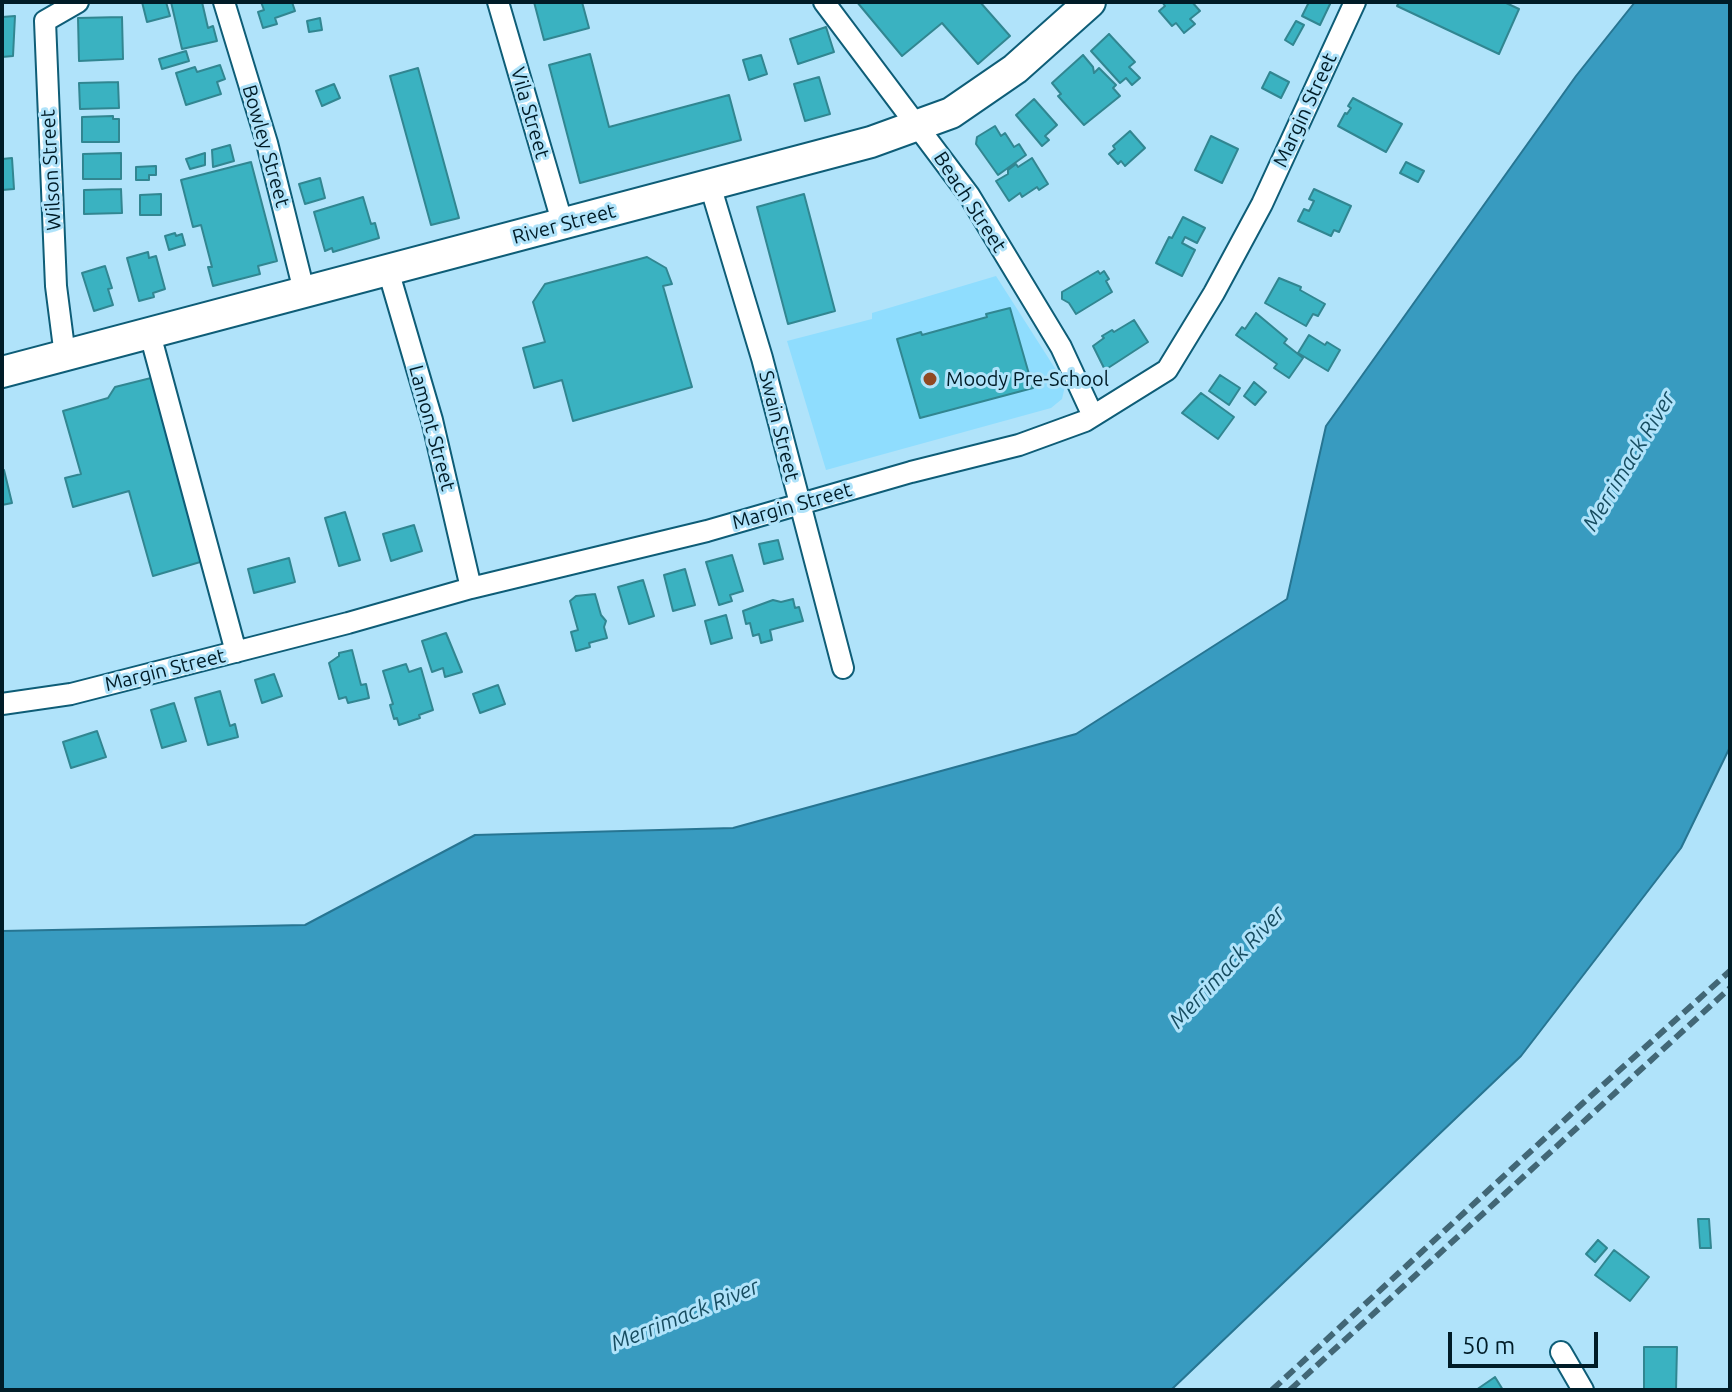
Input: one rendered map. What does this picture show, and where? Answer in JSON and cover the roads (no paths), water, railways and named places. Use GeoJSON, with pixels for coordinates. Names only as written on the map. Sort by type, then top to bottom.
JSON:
{"type":"FeatureCollection","features":[{"type":"Feature","properties":{"kind":"main road","name":"River Street"},"geometry":{"type":"LineString","coordinates":[[2,372],[866,144],[951,113],[1015,69],[1090,2]]}},
{"type":"Feature","properties":{"kind":"street","name":"Wilson Street"},"geometry":{"type":"LineString","coordinates":[[65,356],[56,286],[45,21],[78,2]]}},
{"type":"Feature","properties":{"kind":"street","name":"Bowley Street"},"geometry":{"type":"LineString","coordinates":[[224,2],[267,143],[304,291]]}},
{"type":"Feature","properties":{"kind":"street","name":"Vila Street"},"geometry":{"type":"LineString","coordinates":[[498,2],[563,225]]}},
{"type":"Feature","properties":{"kind":"street","name":"Beach Street"},"geometry":{"type":"LineString","coordinates":[[824,2],[969,195],[1061,347],[1093,416]]}},
{"type":"Feature","properties":{"kind":"street","name":"Margin Street"},"geometry":{"type":"LineString","coordinates":[[2,704],[71,694],[471,588],[707,531],[911,472],[1019,445],[1093,416],[1167,370],[1214,293],[1262,204],[1355,2]]}},
{"type":"Feature","properties":{"kind":"street","name":"Swain Street"},"geometry":{"type":"LineString","coordinates":[[710,185],[762,358],[843,668]]}},
{"type":"Feature","properties":{"kind":"street","name":"Lamont Street"},"geometry":{"type":"LineString","coordinates":[[388,270],[432,420],[471,588]]}},
{"type":"Feature","properties":{"kind":"street"},"geometry":{"type":"LineString","coordinates":[[150,334],[236,652]]}},
{"type":"Feature","properties":{"kind":"street"},"geometry":{"type":"LineString","coordinates":[[1561,1352],[1583,1390]]}},
{"type":"Feature","properties":{"kind":"water","name":"Merrimack River"},"geometry":{"type":"Polygon","coordinates":[[[1635,2],[1730,2],[1730,747],[1681,848],[1521,1056],[1171,1390],[2,1390],[2,931],[305,925],[475,835],[733,828],[1076,734],[1287,599],[1326,426],[1576,76],[1635,2]]]}},
{"type":"Feature","properties":{"kind":"railway"},"geometry":{"type":"LineString","coordinates":[[1272,1390],[1730,971]]}},
{"type":"Feature","properties":{"kind":"railway"},"geometry":{"type":"LineString","coordinates":[[1290,1390],[1730,988]]}},
{"type":"Feature","properties":{"kind":"place","name":"Moody Pre-School"},"geometry":{"type":"Point","coordinates":[930,379]}}]}
